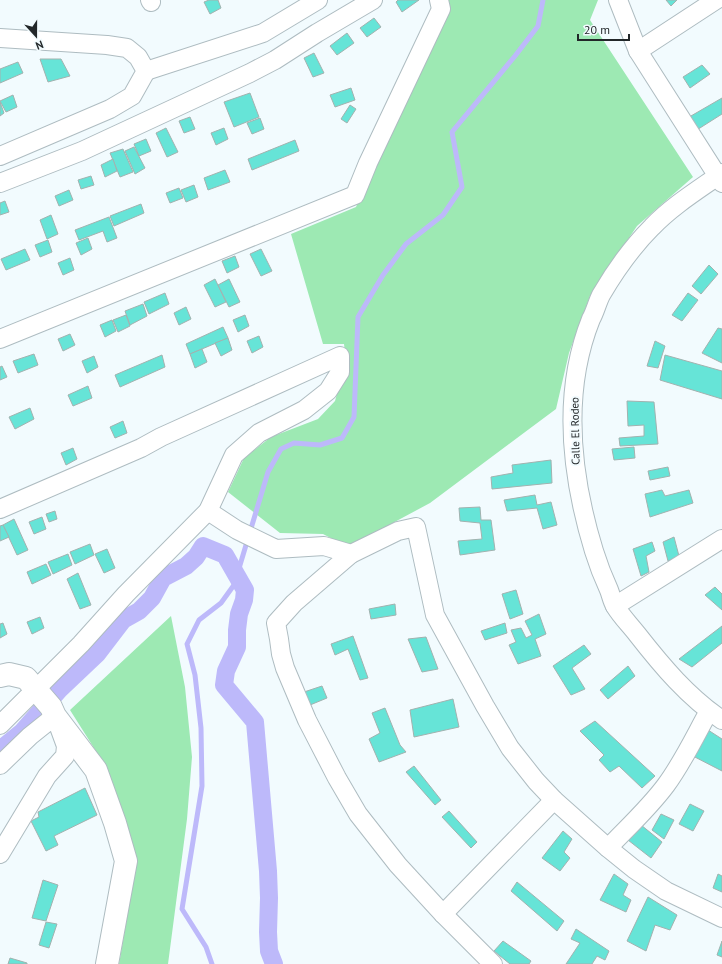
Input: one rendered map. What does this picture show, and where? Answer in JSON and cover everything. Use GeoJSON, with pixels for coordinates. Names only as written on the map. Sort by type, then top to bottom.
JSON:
{"type":"FeatureCollection","features":[{"type":"Feature","properties":{"kind":"street"},"geometry":{"type":"LineString","coordinates":[[0,156],[110,109],[132,96],[146,71],[263,33],[318,0]]}},
{"type":"Feature","properties":{"kind":"street"},"geometry":{"type":"LineString","coordinates":[[0,183],[82,151],[250,73],[276,60],[317,33],[373,0]]}},
{"type":"Feature","properties":{"kind":"street"},"geometry":{"type":"LineString","coordinates":[[0,339],[355,195],[368,163],[441,9],[439,0]]}},
{"type":"Feature","properties":{"kind":"street"},"geometry":{"type":"LineString","coordinates":[[618,0],[638,51],[721,177]]}},
{"type":"Feature","properties":{"kind":"street"},"geometry":{"type":"LineString","coordinates":[[638,51],[716,0]]}},
{"type":"Feature","properties":{"kind":"street"},"geometry":{"type":"LineString","coordinates":[[0,38],[107,45],[126,48],[138,57],[146,71]]}},
{"type":"Feature","properties":{"kind":"street","name":"Calle El Rodeo"},"geometry":{"type":"LineString","coordinates":[[716,715],[682,687],[657,660],[615,606],[599,566],[588,532],[579,494],[573,456],[573,409],[575,376],[584,337],[601,296],[624,259],[656,222],[677,205],[721,177]]}},
{"type":"Feature","properties":{"kind":"street"},"geometry":{"type":"LineString","coordinates":[[0,509],[141,448],[161,437],[340,356],[340,372],[328,391],[304,410],[259,433],[234,455],[208,511],[126,594],[81,644],[46,702],[30,736],[0,765]]}},
{"type":"Feature","properties":{"kind":"street"},"geometry":{"type":"LineString","coordinates":[[208,511],[238,530],[276,549],[324,546],[351,554]]}},
{"type":"Feature","properties":{"kind":"street"},"geometry":{"type":"LineString","coordinates":[[493,964],[443,914],[398,865],[358,814],[337,778],[307,720],[285,668],[281,654],[280,639],[276,623],[294,603],[351,554],[398,531],[416,527],[435,615],[510,748],[536,782],[608,848],[634,869],[666,891],[722,918]]}},
{"type":"Feature","properties":{"kind":"street"},"geometry":{"type":"LineString","coordinates":[[615,606],[722,539]]}},
{"type":"Feature","properties":{"kind":"street"},"geometry":{"type":"LineString","coordinates":[[0,676],[9,674],[26,678],[46,702],[96,770],[115,823],[126,861],[107,964]]}},
{"type":"Feature","properties":{"kind":"street"},"geometry":{"type":"LineString","coordinates":[[0,725],[46,702]]}},
{"type":"Feature","properties":{"kind":"street"},"geometry":{"type":"LineString","coordinates":[[0,854],[47,776],[65,756],[66,746],[46,702]]}},
{"type":"Feature","properties":{"kind":"street"},"geometry":{"type":"LineString","coordinates":[[608,848],[643,812],[666,785],[686,754],[716,715]]}},
{"type":"Feature","properties":{"kind":"street"},"geometry":{"type":"LineString","coordinates":[[443,914],[554,800]]}},
{"type":"Feature","properties":{"kind":"green space"},"geometry":{"type":"Polygon","coordinates":[[[444,0],[598,0],[590,20],[693,177],[637,226],[590,296],[569,353],[556,409],[430,503],[348,547],[323,534],[280,533],[228,492],[244,458],[271,437],[318,419],[335,401],[346,361],[344,344],[323,344],[291,234],[356,207],[443,7],[444,0]]]}},
{"type":"Feature","properties":{"kind":"green space"},"geometry":{"type":"Polygon","coordinates":[[[171,616],[185,687],[192,757],[187,819],[168,964],[119,964],[137,860],[106,767],[70,710],[171,616]]]}},
{"type":"Feature","properties":{"kind":"building"},"geometry":{"type":"Polygon","coordinates":[[[209,0],[218,0],[221,8],[210,14],[204,2],[209,0]]]}},
{"type":"Feature","properties":{"kind":"building"},"geometry":{"type":"Polygon","coordinates":[[[398,0],[419,0],[402,12],[396,2],[398,0]]]}},
{"type":"Feature","properties":{"kind":"building"},"geometry":{"type":"Polygon","coordinates":[[[666,0],[677,0],[671,6],[666,0]]]}},
{"type":"Feature","properties":{"kind":"building"},"geometry":{"type":"Polygon","coordinates":[[[374,18],[381,27],[367,37],[360,28],[374,18]]]}},
{"type":"Feature","properties":{"kind":"building"},"geometry":{"type":"Polygon","coordinates":[[[347,33],[354,43],[337,55],[330,46],[347,33]]]}},
{"type":"Feature","properties":{"kind":"building"},"geometry":{"type":"Polygon","coordinates":[[[314,53],[324,73],[313,77],[304,58],[314,53]]]}},
{"type":"Feature","properties":{"kind":"building"},"geometry":{"type":"Polygon","coordinates":[[[40,59],[61,59],[70,76],[48,82],[40,59]]]}},
{"type":"Feature","properties":{"kind":"building"},"geometry":{"type":"Polygon","coordinates":[[[18,62],[23,73],[0,83],[0,69],[18,62]]]}},
{"type":"Feature","properties":{"kind":"building"},"geometry":{"type":"Polygon","coordinates":[[[702,65],[710,74],[690,88],[683,77],[702,65]]]}},
{"type":"Feature","properties":{"kind":"building"},"geometry":{"type":"Polygon","coordinates":[[[351,88],[355,100],[335,107],[330,95],[351,88]]]}},
{"type":"Feature","properties":{"kind":"building"},"geometry":{"type":"Polygon","coordinates":[[[250,93],[259,117],[234,127],[224,102],[250,93]]]}},
{"type":"Feature","properties":{"kind":"building"},"geometry":{"type":"Polygon","coordinates":[[[13,95],[17,107],[6,112],[0,101],[13,95]]]}},
{"type":"Feature","properties":{"kind":"building"},"geometry":{"type":"Polygon","coordinates":[[[722,98],[722,114],[692,133],[684,120],[722,98]]]}},
{"type":"Feature","properties":{"kind":"building"},"geometry":{"type":"Polygon","coordinates":[[[0,102],[4,113],[0,116],[0,102]]]}},
{"type":"Feature","properties":{"kind":"building"},"geometry":{"type":"Polygon","coordinates":[[[350,105],[356,109],[347,123],[341,119],[350,105]]]}},
{"type":"Feature","properties":{"kind":"building"},"geometry":{"type":"Polygon","coordinates":[[[190,117],[195,129],[184,133],[179,121],[190,117]]]}},
{"type":"Feature","properties":{"kind":"building"},"geometry":{"type":"Polygon","coordinates":[[[260,118],[264,129],[252,134],[247,123],[260,118]]]}},
{"type":"Feature","properties":{"kind":"building"},"geometry":{"type":"Polygon","coordinates":[[[166,128],[178,152],[167,157],[156,133],[166,128]]]}},
{"type":"Feature","properties":{"kind":"building"},"geometry":{"type":"Polygon","coordinates":[[[224,128],[228,139],[216,145],[211,133],[224,128]]]}},
{"type":"Feature","properties":{"kind":"building"},"geometry":{"type":"Polygon","coordinates":[[[146,139],[151,151],[139,156],[134,144],[146,139]]]}},
{"type":"Feature","properties":{"kind":"building"},"geometry":{"type":"Polygon","coordinates":[[[295,140],[299,151],[252,170],[248,159],[295,140]]]}},
{"type":"Feature","properties":{"kind":"building"},"geometry":{"type":"Polygon","coordinates":[[[134,147],[145,168],[135,174],[125,151],[134,147]]]}},
{"type":"Feature","properties":{"kind":"building"},"geometry":{"type":"Polygon","coordinates":[[[123,149],[133,172],[120,177],[110,153],[123,149]]]}},
{"type":"Feature","properties":{"kind":"building"},"geometry":{"type":"Polygon","coordinates":[[[113,159],[117,171],[105,177],[101,165],[113,159]]]}},
{"type":"Feature","properties":{"kind":"building"},"geometry":{"type":"Polygon","coordinates":[[[225,170],[230,182],[208,190],[204,178],[225,170]]]}},
{"type":"Feature","properties":{"kind":"building"},"geometry":{"type":"Polygon","coordinates":[[[91,176],[94,185],[81,189],[78,180],[91,176]]]}},
{"type":"Feature","properties":{"kind":"building"},"geometry":{"type":"Polygon","coordinates":[[[194,185],[198,197],[186,202],[181,190],[194,185]]]}},
{"type":"Feature","properties":{"kind":"building"},"geometry":{"type":"Polygon","coordinates":[[[179,188],[183,198],[170,203],[166,193],[179,188]]]}},
{"type":"Feature","properties":{"kind":"building"},"geometry":{"type":"Polygon","coordinates":[[[69,190],[73,200],[59,206],[55,196],[69,190]]]}},
{"type":"Feature","properties":{"kind":"building"},"geometry":{"type":"Polygon","coordinates":[[[5,201],[9,212],[0,215],[0,203],[5,201]]]}},
{"type":"Feature","properties":{"kind":"building"},"geometry":{"type":"Polygon","coordinates":[[[141,204],[144,213],[114,226],[110,216],[141,204]]]}},
{"type":"Feature","properties":{"kind":"building"},"geometry":{"type":"Polygon","coordinates":[[[51,215],[58,234],[47,239],[40,220],[51,215]]]}},
{"type":"Feature","properties":{"kind":"building"},"geometry":{"type":"Polygon","coordinates":[[[109,217],[117,238],[107,242],[103,231],[79,240],[75,230],[109,217]]]}},
{"type":"Feature","properties":{"kind":"building"},"geometry":{"type":"Polygon","coordinates":[[[88,238],[92,249],[81,255],[76,243],[88,238]]]}},
{"type":"Feature","properties":{"kind":"building"},"geometry":{"type":"Polygon","coordinates":[[[48,240],[52,252],[40,257],[35,245],[48,240]]]}},
{"type":"Feature","properties":{"kind":"building"},"geometry":{"type":"Polygon","coordinates":[[[25,249],[30,260],[6,270],[1,259],[25,249]]]}},
{"type":"Feature","properties":{"kind":"building"},"geometry":{"type":"Polygon","coordinates":[[[261,249],[272,271],[261,276],[250,254],[261,249]]]}},
{"type":"Feature","properties":{"kind":"building"},"geometry":{"type":"Polygon","coordinates":[[[235,256],[239,267],[227,273],[222,261],[235,256]]]}},
{"type":"Feature","properties":{"kind":"building"},"geometry":{"type":"Polygon","coordinates":[[[70,258],[74,270],[63,275],[58,263],[70,258]]]}},
{"type":"Feature","properties":{"kind":"building"},"geometry":{"type":"Polygon","coordinates":[[[709,265],[718,274],[701,294],[692,286],[709,265]]]}},
{"type":"Feature","properties":{"kind":"building"},"geometry":{"type":"Polygon","coordinates":[[[215,279],[226,302],[215,307],[204,285],[215,279]]]}},
{"type":"Feature","properties":{"kind":"building"},"geometry":{"type":"Polygon","coordinates":[[[229,279],[240,302],[229,307],[218,285],[229,279]]]}},
{"type":"Feature","properties":{"kind":"building"},"geometry":{"type":"Polygon","coordinates":[[[165,293],[169,304],[149,314],[144,302],[165,293]]]}},
{"type":"Feature","properties":{"kind":"building"},"geometry":{"type":"Polygon","coordinates":[[[688,293],[698,300],[682,321],[672,315],[688,293]]]}},
{"type":"Feature","properties":{"kind":"building"},"geometry":{"type":"Polygon","coordinates":[[[143,304],[147,316],[130,325],[125,311],[143,304]]]}},
{"type":"Feature","properties":{"kind":"building"},"geometry":{"type":"Polygon","coordinates":[[[186,307],[191,319],[179,325],[174,313],[186,307]]]}},
{"type":"Feature","properties":{"kind":"building"},"geometry":{"type":"Polygon","coordinates":[[[126,315],[130,326],[118,332],[113,320],[126,315]]]}},
{"type":"Feature","properties":{"kind":"building"},"geometry":{"type":"Polygon","coordinates":[[[245,315],[249,326],[238,332],[233,320],[245,315]]]}},
{"type":"Feature","properties":{"kind":"building"},"geometry":{"type":"Polygon","coordinates":[[[112,320],[116,331],[105,337],[100,325],[112,320]]]}},
{"type":"Feature","properties":{"kind":"building"},"geometry":{"type":"Polygon","coordinates":[[[223,327],[228,338],[190,354],[186,344],[223,327]]]}},
{"type":"Feature","properties":{"kind":"building"},"geometry":{"type":"Polygon","coordinates":[[[718,328],[722,329],[722,363],[702,353],[718,328]]]}},
{"type":"Feature","properties":{"kind":"building"},"geometry":{"type":"Polygon","coordinates":[[[70,334],[75,345],[63,351],[58,339],[70,334]]]}},
{"type":"Feature","properties":{"kind":"building"},"geometry":{"type":"Polygon","coordinates":[[[259,336],[263,347],[252,353],[247,341],[259,336]]]}},
{"type":"Feature","properties":{"kind":"building"},"geometry":{"type":"Polygon","coordinates":[[[228,338],[232,350],[221,356],[215,343],[228,338]]]}},
{"type":"Feature","properties":{"kind":"building"},"geometry":{"type":"Polygon","coordinates":[[[655,341],[665,346],[658,368],[647,366],[655,341]]]}},
{"type":"Feature","properties":{"kind":"building"},"geometry":{"type":"Polygon","coordinates":[[[202,349],[207,362],[195,368],[190,354],[202,349]]]}},
{"type":"Feature","properties":{"kind":"building"},"geometry":{"type":"Polygon","coordinates":[[[34,354],[38,365],[18,373],[13,361],[34,354]]]}},
{"type":"Feature","properties":{"kind":"building"},"geometry":{"type":"Polygon","coordinates":[[[162,355],[165,367],[120,387],[115,375],[162,355]]]}},
{"type":"Feature","properties":{"kind":"building"},"geometry":{"type":"Polygon","coordinates":[[[665,355],[722,371],[722,399],[660,380],[665,355]]]}},
{"type":"Feature","properties":{"kind":"building"},"geometry":{"type":"Polygon","coordinates":[[[94,356],[98,367],[87,373],[82,361],[94,356]]]}},
{"type":"Feature","properties":{"kind":"building"},"geometry":{"type":"Polygon","coordinates":[[[2,366],[7,377],[0,380],[0,367],[2,366]]]}},
{"type":"Feature","properties":{"kind":"building"},"geometry":{"type":"Polygon","coordinates":[[[88,386],[92,398],[73,406],[68,395],[88,386]]]}},
{"type":"Feature","properties":{"kind":"building"},"geometry":{"type":"Polygon","coordinates":[[[627,401],[654,402],[658,444],[620,446],[619,438],[644,436],[644,425],[628,426],[627,401]]]}},
{"type":"Feature","properties":{"kind":"building"},"geometry":{"type":"Polygon","coordinates":[[[30,408],[34,419],[15,429],[9,417],[30,408]]]}},
{"type":"Feature","properties":{"kind":"building"},"geometry":{"type":"Polygon","coordinates":[[[123,421],[127,433],[115,438],[110,427],[123,421]]]}},
{"type":"Feature","properties":{"kind":"building"},"geometry":{"type":"Polygon","coordinates":[[[634,447],[635,458],[614,460],[612,449],[634,447]]]}},
{"type":"Feature","properties":{"kind":"building"},"geometry":{"type":"Polygon","coordinates":[[[73,448],[77,459],[66,465],[61,453],[73,448]]]}},
{"type":"Feature","properties":{"kind":"building"},"geometry":{"type":"Polygon","coordinates":[[[551,460],[552,483],[492,489],[491,477],[513,473],[512,465],[551,460]]]}},
{"type":"Feature","properties":{"kind":"building"},"geometry":{"type":"Polygon","coordinates":[[[668,467],[670,476],[650,480],[648,471],[668,467]]]}},
{"type":"Feature","properties":{"kind":"building"},"geometry":{"type":"Polygon","coordinates":[[[662,490],[665,496],[689,490],[693,503],[650,517],[645,494],[662,490]]]}},
{"type":"Feature","properties":{"kind":"building"},"geometry":{"type":"Polygon","coordinates":[[[535,495],[537,505],[551,502],[557,525],[543,529],[537,508],[507,511],[504,500],[535,495]]]}},
{"type":"Feature","properties":{"kind":"building"},"geometry":{"type":"Polygon","coordinates":[[[480,507],[481,520],[491,520],[495,550],[460,555],[458,541],[482,539],[480,523],[460,521],[459,508],[480,507]]]}},
{"type":"Feature","properties":{"kind":"building"},"geometry":{"type":"Polygon","coordinates":[[[55,511],[57,519],[49,522],[46,514],[55,511]]]}},
{"type":"Feature","properties":{"kind":"building"},"geometry":{"type":"Polygon","coordinates":[[[42,517],[46,529],[34,534],[29,522],[42,517]]]}},
{"type":"Feature","properties":{"kind":"building"},"geometry":{"type":"Polygon","coordinates":[[[14,519],[28,550],[17,555],[3,525],[14,519]]]}},
{"type":"Feature","properties":{"kind":"building"},"geometry":{"type":"Polygon","coordinates":[[[3,525],[9,537],[0,541],[0,526],[3,525]]]}},
{"type":"Feature","properties":{"kind":"building"},"geometry":{"type":"Polygon","coordinates":[[[674,537],[679,556],[668,561],[663,542],[674,537]]]}},
{"type":"Feature","properties":{"kind":"building"},"geometry":{"type":"Polygon","coordinates":[[[652,542],[655,551],[646,556],[649,572],[641,576],[633,549],[652,542]]]}},
{"type":"Feature","properties":{"kind":"building"},"geometry":{"type":"Polygon","coordinates":[[[90,544],[94,555],[75,564],[70,552],[90,544]]]}},
{"type":"Feature","properties":{"kind":"building"},"geometry":{"type":"Polygon","coordinates":[[[107,549],[115,568],[104,573],[95,554],[107,549]]]}},
{"type":"Feature","properties":{"kind":"building"},"geometry":{"type":"Polygon","coordinates":[[[68,554],[72,565],[53,574],[48,562],[68,554]]]}},
{"type":"Feature","properties":{"kind":"building"},"geometry":{"type":"Polygon","coordinates":[[[46,564],[51,575],[32,584],[27,572],[46,564]]]}},
{"type":"Feature","properties":{"kind":"building"},"geometry":{"type":"Polygon","coordinates":[[[78,573],[91,605],[80,609],[67,579],[78,573]]]}},
{"type":"Feature","properties":{"kind":"building"},"geometry":{"type":"Polygon","coordinates":[[[715,587],[722,594],[722,610],[705,595],[715,587]]]}},
{"type":"Feature","properties":{"kind":"building"},"geometry":{"type":"Polygon","coordinates":[[[516,590],[523,614],[510,619],[502,594],[516,590]]]}},
{"type":"Feature","properties":{"kind":"building"},"geometry":{"type":"Polygon","coordinates":[[[395,604],[396,615],[371,619],[369,609],[395,604]]]}},
{"type":"Feature","properties":{"kind":"building"},"geometry":{"type":"Polygon","coordinates":[[[539,614],[546,634],[535,639],[541,656],[518,664],[509,645],[516,642],[511,630],[521,628],[526,638],[532,635],[525,621],[539,614]]]}},
{"type":"Feature","properties":{"kind":"building"},"geometry":{"type":"Polygon","coordinates":[[[40,617],[44,628],[32,634],[27,622],[40,617]]]}},
{"type":"Feature","properties":{"kind":"building"},"geometry":{"type":"Polygon","coordinates":[[[3,623],[7,634],[0,638],[0,624],[3,623]]]}},
{"type":"Feature","properties":{"kind":"building"},"geometry":{"type":"Polygon","coordinates":[[[505,623],[507,633],[485,640],[481,631],[505,623]]]}},
{"type":"Feature","properties":{"kind":"building"},"geometry":{"type":"Polygon","coordinates":[[[722,626],[722,643],[692,667],[679,659],[722,626]]]}},
{"type":"Feature","properties":{"kind":"building"},"geometry":{"type":"Polygon","coordinates":[[[353,636],[368,678],[360,680],[348,649],[335,655],[331,644],[353,636]]]}},
{"type":"Feature","properties":{"kind":"building"},"geometry":{"type":"Polygon","coordinates":[[[426,637],[438,669],[422,672],[408,639],[426,637]]]}},
{"type":"Feature","properties":{"kind":"building"},"geometry":{"type":"Polygon","coordinates":[[[584,645],[591,654],[572,668],[585,689],[571,695],[553,666],[584,645]]]}},
{"type":"Feature","properties":{"kind":"building"},"geometry":{"type":"Polygon","coordinates":[[[628,666],[635,676],[608,699],[600,690],[628,666]]]}},
{"type":"Feature","properties":{"kind":"building"},"geometry":{"type":"Polygon","coordinates":[[[322,686],[327,698],[310,705],[304,692],[322,686]]]}},
{"type":"Feature","properties":{"kind":"building"},"geometry":{"type":"Polygon","coordinates":[[[453,699],[459,727],[414,737],[410,710],[453,699]]]}},
{"type":"Feature","properties":{"kind":"building"},"geometry":{"type":"Polygon","coordinates":[[[385,708],[400,745],[406,752],[379,762],[369,739],[380,733],[372,713],[385,708]]]}},
{"type":"Feature","properties":{"kind":"building"},"geometry":{"type":"Polygon","coordinates":[[[595,721],[655,776],[642,788],[619,766],[610,772],[599,760],[604,755],[580,731],[595,721]]]}},
{"type":"Feature","properties":{"kind":"building"},"geometry":{"type":"Polygon","coordinates":[[[708,730],[722,739],[722,771],[691,755],[708,730]]]}},
{"type":"Feature","properties":{"kind":"building"},"geometry":{"type":"Polygon","coordinates":[[[414,766],[441,800],[435,805],[406,772],[414,766]]]}},
{"type":"Feature","properties":{"kind":"building"},"geometry":{"type":"Polygon","coordinates":[[[85,788],[97,815],[54,836],[58,845],[46,851],[31,821],[39,817],[38,812],[85,788]]]}},
{"type":"Feature","properties":{"kind":"building"},"geometry":{"type":"Polygon","coordinates":[[[690,804],[704,811],[693,831],[679,824],[690,804]]]}},
{"type":"Feature","properties":{"kind":"building"},"geometry":{"type":"Polygon","coordinates":[[[449,811],[477,842],[471,848],[442,817],[449,811]]]}},
{"type":"Feature","properties":{"kind":"building"},"geometry":{"type":"Polygon","coordinates":[[[661,814],[674,820],[664,839],[652,830],[661,814]]]}},
{"type":"Feature","properties":{"kind":"building"},"geometry":{"type":"Polygon","coordinates":[[[641,825],[662,842],[651,858],[628,840],[641,825]]]}},
{"type":"Feature","properties":{"kind":"building"},"geometry":{"type":"Polygon","coordinates":[[[563,831],[572,839],[564,852],[570,858],[560,871],[542,858],[563,831]]]}},
{"type":"Feature","properties":{"kind":"building"},"geometry":{"type":"Polygon","coordinates":[[[614,874],[628,884],[623,895],[631,900],[626,912],[600,900],[614,874]]]}},
{"type":"Feature","properties":{"kind":"building"},"geometry":{"type":"Polygon","coordinates":[[[718,874],[722,876],[722,892],[713,888],[718,874]]]}},
{"type":"Feature","properties":{"kind":"building"},"geometry":{"type":"Polygon","coordinates":[[[43,880],[58,885],[46,921],[32,918],[43,880]]]}},
{"type":"Feature","properties":{"kind":"building"},"geometry":{"type":"Polygon","coordinates":[[[517,882],[564,921],[557,931],[511,891],[517,882]]]}},
{"type":"Feature","properties":{"kind":"building"},"geometry":{"type":"Polygon","coordinates":[[[648,897],[677,915],[670,930],[655,925],[646,951],[627,941],[648,897]]]}},
{"type":"Feature","properties":{"kind":"building"},"geometry":{"type":"Polygon","coordinates":[[[46,922],[57,924],[49,948],[39,945],[46,922]]]}},
{"type":"Feature","properties":{"kind":"building"},"geometry":{"type":"Polygon","coordinates":[[[576,929],[609,951],[605,960],[597,956],[592,964],[566,964],[580,943],[571,939],[576,929]]]}},
{"type":"Feature","properties":{"kind":"building"},"geometry":{"type":"Polygon","coordinates":[[[503,941],[531,961],[529,964],[510,964],[494,951],[503,941]]]}},
{"type":"Feature","properties":{"kind":"building"},"geometry":{"type":"Polygon","coordinates":[[[722,941],[722,957],[717,955],[722,941]]]}},
{"type":"Feature","properties":{"kind":"building"},"geometry":{"type":"Polygon","coordinates":[[[10,958],[27,963],[27,964],[8,964],[10,958]]]}},
{"type":"Feature","properties":{"kind":"waterway"},"geometry":{"type":"LineString","coordinates":[[212,964],[206,947],[182,909],[202,786],[201,728],[195,675],[187,644],[199,620],[221,603],[234,585],[268,472],[281,449],[294,443],[320,445],[342,438],[354,417],[358,317],[383,275],[406,244],[443,215],[462,187],[452,132],[538,26],[543,0]]}},
{"type":"Feature","properties":{"kind":"waterway"},"geometry":{"type":"LineString","coordinates":[[0,750],[22,732],[59,690],[97,654],[123,620],[139,611],[152,598],[163,578],[186,566],[196,557],[203,546],[225,555],[245,590],[244,600],[239,614],[237,647],[226,671],[224,685],[255,722],[268,871],[269,951],[274,964]]}}]}
